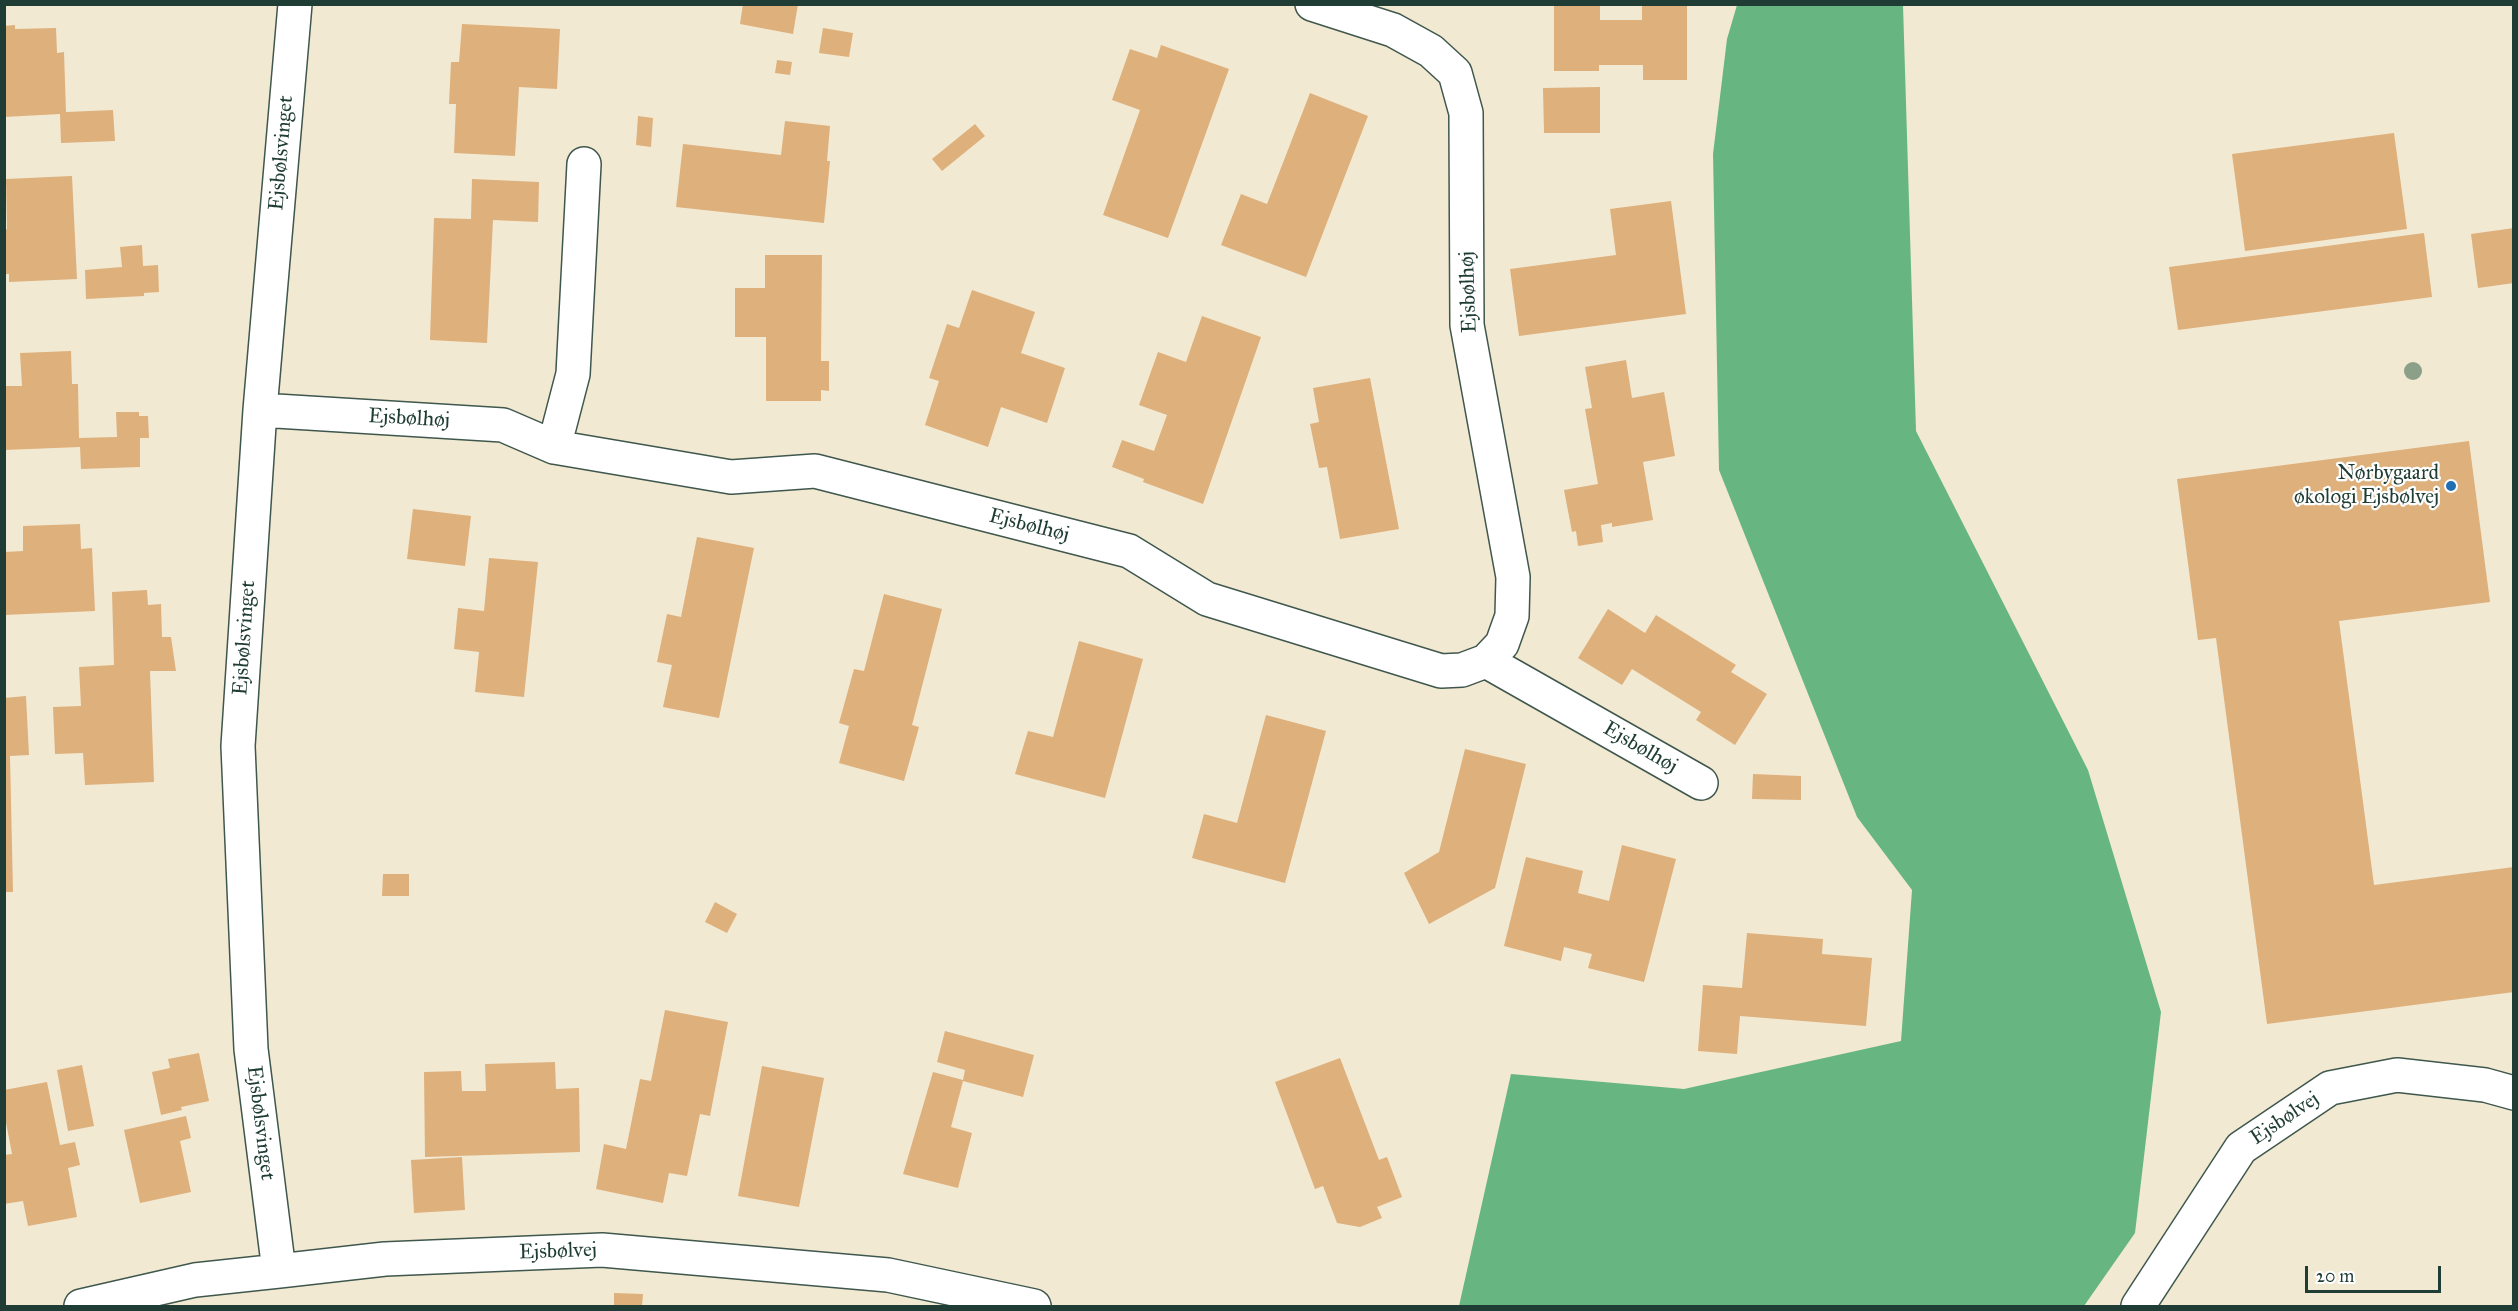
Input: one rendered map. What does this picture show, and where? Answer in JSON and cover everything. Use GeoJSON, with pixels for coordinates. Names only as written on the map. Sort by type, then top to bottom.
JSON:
{"type":"FeatureCollection","features":[{"type":"Feature","properties":{"kind":"street","name":"Ejsbølsvinget"},"geometry":{"type":"LineString","coordinates":[[279,1270],[251,1049],[238,746],[260,410],[295,4]]}},
{"type":"Feature","properties":{"kind":"street","name":"Ejsbølhøj"},"geometry":{"type":"LineString","coordinates":[[260,410],[503,425],[554,447],[731,477],[815,471],[1129,551],[1208,599],[1441,671],[1462,670],[1485,661],[1502,644],[1512,616],[1513,577],[1467,325],[1467,150],[1463,103],[1455,73],[1431,51],[1393,30],[1312,4]]}},
{"type":"Feature","properties":{"kind":"street"},"geometry":{"type":"LineString","coordinates":[[554,447],[573,374],[584,164]]}},
{"type":"Feature","properties":{"kind":"street","name":"Ejsbølhøj"},"geometry":{"type":"LineString","coordinates":[[1485,661],[1701,783]]}},
{"type":"Feature","properties":{"kind":"street","name":"Ejsbølvej"},"geometry":{"type":"LineString","coordinates":[[2138,1306],[2241,1148],[2330,1088],[2397,1075],[2485,1085],[2514,1094]]}},
{"type":"Feature","properties":{"kind":"street","name":"Ejsbølvej"},"geometry":{"type":"LineString","coordinates":[[81,1306],[195,1280],[279,1270],[385,1259],[602,1250],[888,1275],[1034,1306]]}},
{"type":"Feature","properties":{"kind":"green space"},"geometry":{"type":"Polygon","coordinates":[[[1737,5],[1903,5],[1916,431],[2088,770],[2161,1012],[2135,1233],[2084,1306],[1459,1306],[1511,1074],[1684,1089],[1901,1041],[1912,890],[1857,817],[1719,470],[1713,154],[1727,39],[1737,5]]]}},
{"type":"Feature","properties":{"kind":"building"},"geometry":{"type":"Polygon","coordinates":[[[743,4],[798,4],[793,34],[740,24],[743,4]]]}},
{"type":"Feature","properties":{"kind":"building"},"geometry":{"type":"Polygon","coordinates":[[[1554,4],[1600,4],[1600,20],[1642,20],[1642,4],[1687,4],[1687,80],[1643,80],[1643,65],[1599,65],[1599,71],[1554,71],[1554,4]]]}},
{"type":"Feature","properties":{"kind":"building"},"geometry":{"type":"Polygon","coordinates":[[[462,24],[560,29],[557,89],[519,87],[515,156],[454,153],[456,104],[449,104],[451,62],[459,62],[462,24]]]}},
{"type":"Feature","properties":{"kind":"building"},"geometry":{"type":"Polygon","coordinates":[[[15,25],[15,29],[56,28],[57,53],[64,52],[66,112],[113,110],[115,141],[61,143],[60,114],[4,117],[4,26],[15,25]]]}},
{"type":"Feature","properties":{"kind":"building"},"geometry":{"type":"Polygon","coordinates":[[[823,28],[853,33],[849,57],[819,53],[823,28]]]}},
{"type":"Feature","properties":{"kind":"building"},"geometry":{"type":"Polygon","coordinates":[[[1161,45],[1229,69],[1168,238],[1103,215],[1140,110],[1112,100],[1130,49],[1157,58],[1161,45]]]}},
{"type":"Feature","properties":{"kind":"building"},"geometry":{"type":"Polygon","coordinates":[[[777,60],[792,62],[790,75],[775,73],[777,60]]]}},
{"type":"Feature","properties":{"kind":"building"},"geometry":{"type":"Polygon","coordinates":[[[1600,87],[1600,133],[1544,133],[1543,88],[1600,87]]]}},
{"type":"Feature","properties":{"kind":"building"},"geometry":{"type":"Polygon","coordinates":[[[1310,93],[1368,116],[1306,277],[1221,245],[1241,194],[1267,204],[1310,93]]]}},
{"type":"Feature","properties":{"kind":"building"},"geometry":{"type":"Polygon","coordinates":[[[638,116],[653,118],[651,147],[636,145],[638,116]]]}},
{"type":"Feature","properties":{"kind":"building"},"geometry":{"type":"Polygon","coordinates":[[[785,121],[830,126],[827,161],[830,161],[824,223],[676,207],[683,144],[781,155],[785,121]]]}},
{"type":"Feature","properties":{"kind":"building"},"geometry":{"type":"Polygon","coordinates":[[[975,124],[985,136],[942,171],[932,159],[975,124]]]}},
{"type":"Feature","properties":{"kind":"building"},"geometry":{"type":"Polygon","coordinates":[[[2394,133],[2407,229],[2245,251],[2232,154],[2394,133]]]}},
{"type":"Feature","properties":{"kind":"building"},"geometry":{"type":"Polygon","coordinates":[[[72,176],[77,279],[9,282],[9,274],[4,274],[4,230],[7,229],[6,179],[72,176]]]}},
{"type":"Feature","properties":{"kind":"building"},"geometry":{"type":"Polygon","coordinates":[[[472,179],[539,182],[538,222],[493,220],[487,343],[430,340],[434,218],[471,219],[472,179]]]}},
{"type":"Feature","properties":{"kind":"building"},"geometry":{"type":"Polygon","coordinates":[[[1671,201],[1686,314],[1519,336],[1510,269],[1616,255],[1610,209],[1671,201]]]}},
{"type":"Feature","properties":{"kind":"building"},"geometry":{"type":"Polygon","coordinates":[[[2514,228],[2514,283],[2478,288],[2471,234],[2514,228]]]}},
{"type":"Feature","properties":{"kind":"building"},"geometry":{"type":"Polygon","coordinates":[[[2424,233],[2432,297],[2178,330],[2169,267],[2424,233]]]}},
{"type":"Feature","properties":{"kind":"building"},"geometry":{"type":"Polygon","coordinates":[[[142,245],[143,266],[158,265],[159,292],[144,293],[144,296],[86,299],[85,270],[122,267],[120,247],[142,245]]]}},
{"type":"Feature","properties":{"kind":"building"},"geometry":{"type":"Polygon","coordinates":[[[765,255],[822,255],[821,361],[829,361],[829,391],[821,390],[821,401],[766,401],[766,337],[735,337],[735,288],[765,288],[765,255]]]}},
{"type":"Feature","properties":{"kind":"building"},"geometry":{"type":"Polygon","coordinates":[[[972,290],[1035,312],[1021,353],[1065,368],[1047,423],[1001,407],[988,447],[925,425],[939,381],[929,378],[947,324],[959,328],[972,290]]]}},
{"type":"Feature","properties":{"kind":"building"},"geometry":{"type":"Polygon","coordinates":[[[1202,316],[1261,337],[1203,504],[1143,482],[1144,479],[1112,467],[1122,440],[1154,451],[1167,415],[1139,405],[1158,352],[1186,362],[1202,316]]]}},
{"type":"Feature","properties":{"kind":"building"},"geometry":{"type":"Polygon","coordinates":[[[71,351],[72,384],[78,384],[79,438],[117,437],[116,412],[139,412],[139,416],[148,416],[149,438],[140,438],[140,467],[81,469],[80,447],[4,450],[4,386],[22,386],[20,353],[71,351]]]}},
{"type":"Feature","properties":{"kind":"building"},"geometry":{"type":"Polygon","coordinates":[[[1626,360],[1632,398],[1664,392],[1675,456],[1643,462],[1653,520],[1612,527],[1612,523],[1601,525],[1603,542],[1578,546],[1576,531],[1572,532],[1564,490],[1598,484],[1585,409],[1592,408],[1585,367],[1626,360]]]}},
{"type":"Feature","properties":{"kind":"building"},"geometry":{"type":"Polygon","coordinates":[[[1370,378],[1399,529],[1340,539],[1327,467],[1319,468],[1310,424],[1319,422],[1313,388],[1370,378]]]}},
{"type":"Feature","properties":{"kind":"building"},"geometry":{"type":"Polygon","coordinates":[[[2469,441],[2490,602],[2339,621],[2374,885],[2514,867],[2514,992],[2267,1024],[2216,638],[2198,640],[2177,479],[2469,441]]]}},
{"type":"Feature","properties":{"kind":"building"},"geometry":{"type":"Polygon","coordinates":[[[413,509],[471,516],[465,566],[407,559],[413,509]]]}},
{"type":"Feature","properties":{"kind":"building"},"geometry":{"type":"Polygon","coordinates":[[[80,524],[81,549],[92,548],[95,611],[4,615],[4,552],[23,551],[23,526],[80,524]]]}},
{"type":"Feature","properties":{"kind":"building"},"geometry":{"type":"Polygon","coordinates":[[[697,537],[754,548],[719,718],[663,707],[672,665],[657,662],[667,614],[681,617],[697,537]]]}},
{"type":"Feature","properties":{"kind":"building"},"geometry":{"type":"Polygon","coordinates":[[[489,558],[538,562],[524,697],[475,692],[479,652],[454,649],[458,608],[484,611],[489,558]]]}},
{"type":"Feature","properties":{"kind":"building"},"geometry":{"type":"Polygon","coordinates":[[[147,590],[148,605],[161,604],[162,637],[171,637],[176,671],[150,671],[154,782],[85,785],[83,753],[55,754],[53,707],[81,706],[79,667],[114,665],[112,592],[147,590]]]}},
{"type":"Feature","properties":{"kind":"building"},"geometry":{"type":"Polygon","coordinates":[[[884,594],[942,609],[912,725],[919,727],[904,781],[839,763],[849,726],[839,723],[854,669],[864,671],[884,594]]]}},
{"type":"Feature","properties":{"kind":"building"},"geometry":{"type":"Polygon","coordinates":[[[1608,609],[1645,633],[1656,615],[1736,665],[1731,672],[1767,694],[1735,745],[1696,720],[1701,712],[1632,669],[1622,685],[1578,658],[1608,609]]]}},
{"type":"Feature","properties":{"kind":"building"},"geometry":{"type":"Polygon","coordinates":[[[1079,641],[1143,659],[1105,798],[1015,774],[1028,731],[1053,737],[1079,641]]]}},
{"type":"Feature","properties":{"kind":"building"},"geometry":{"type":"Polygon","coordinates":[[[26,696],[29,755],[10,756],[13,892],[4,892],[4,698],[26,696]]]}},
{"type":"Feature","properties":{"kind":"building"},"geometry":{"type":"Polygon","coordinates":[[[1266,715],[1326,731],[1285,883],[1192,858],[1204,814],[1237,823],[1266,715]]]}},
{"type":"Feature","properties":{"kind":"building"},"geometry":{"type":"Polygon","coordinates":[[[1465,749],[1526,764],[1495,888],[1429,924],[1404,873],[1439,852],[1465,749]]]}},
{"type":"Feature","properties":{"kind":"building"},"geometry":{"type":"Polygon","coordinates":[[[1753,774],[1801,776],[1801,800],[1752,799],[1753,774]]]}},
{"type":"Feature","properties":{"kind":"building"},"geometry":{"type":"Polygon","coordinates":[[[1622,845],[1676,859],[1644,982],[1588,968],[1592,954],[1564,947],[1561,961],[1504,946],[1526,857],[1583,871],[1578,893],[1609,901],[1622,845]]]}},
{"type":"Feature","properties":{"kind":"building"},"geometry":{"type":"Polygon","coordinates":[[[383,874],[409,874],[409,896],[382,896],[383,874]]]}},
{"type":"Feature","properties":{"kind":"building"},"geometry":{"type":"Polygon","coordinates":[[[715,902],[737,914],[727,933],[705,922],[715,902]]]}},
{"type":"Feature","properties":{"kind":"building"},"geometry":{"type":"Polygon","coordinates":[[[1747,933],[1823,939],[1822,954],[1872,958],[1866,1026],[1740,1016],[1737,1054],[1698,1051],[1703,985],[1742,988],[1747,933]]]}},
{"type":"Feature","properties":{"kind":"building"},"geometry":{"type":"Polygon","coordinates":[[[665,1010],[728,1022],[710,1116],[700,1114],[687,1176],[669,1173],[663,1203],[596,1189],[604,1144],[626,1149],[640,1079],[651,1081],[665,1010]]]}},
{"type":"Feature","properties":{"kind":"building"},"geometry":{"type":"Polygon","coordinates":[[[945,1031],[1034,1055],[1023,1097],[963,1081],[951,1127],[972,1133],[958,1188],[903,1174],[933,1072],[963,1080],[965,1070],[937,1062],[945,1031]]]}},
{"type":"Feature","properties":{"kind":"building"},"geometry":{"type":"Polygon","coordinates":[[[199,1053],[209,1101],[181,1107],[182,1110],[161,1115],[152,1072],[170,1068],[168,1059],[199,1053]]]}},
{"type":"Feature","properties":{"kind":"building"},"geometry":{"type":"Polygon","coordinates":[[[1340,1058],[1379,1160],[1387,1157],[1402,1197],[1377,1207],[1382,1218],[1360,1227],[1337,1223],[1323,1186],[1315,1189],[1275,1082],[1340,1058]]]}},
{"type":"Feature","properties":{"kind":"building"},"geometry":{"type":"Polygon","coordinates":[[[555,1062],[556,1089],[579,1088],[580,1152],[425,1157],[424,1072],[461,1071],[462,1091],[486,1091],[485,1064],[555,1062]]]}},
{"type":"Feature","properties":{"kind":"building"},"geometry":{"type":"Polygon","coordinates":[[[82,1065],[94,1126],[68,1131],[57,1070],[82,1065]]]}},
{"type":"Feature","properties":{"kind":"building"},"geometry":{"type":"Polygon","coordinates":[[[762,1066],[824,1078],[799,1207],[738,1196],[762,1066]]]}},
{"type":"Feature","properties":{"kind":"building"},"geometry":{"type":"Polygon","coordinates":[[[47,1082],[60,1145],[75,1142],[80,1165],[68,1168],[77,1217],[28,1226],[23,1201],[4,1204],[4,1155],[12,1154],[4,1112],[4,1090],[47,1082]]]}},
{"type":"Feature","properties":{"kind":"building"},"geometry":{"type":"Polygon","coordinates":[[[186,1116],[191,1138],[180,1141],[191,1192],[140,1203],[124,1130],[186,1116]]]}},
{"type":"Feature","properties":{"kind":"building"},"geometry":{"type":"Polygon","coordinates":[[[462,1157],[465,1210],[414,1213],[411,1160],[462,1157]]]}},
{"type":"Feature","properties":{"kind":"building"},"geometry":{"type":"Polygon","coordinates":[[[614,1293],[643,1294],[642,1306],[614,1306],[614,1293]]]}},
{"type":"Feature","properties":{"kind":"place","name":"Nørbygaard økologi Ejsbølvej"},"geometry":{"type":"Point","coordinates":[2451,486]}}]}
